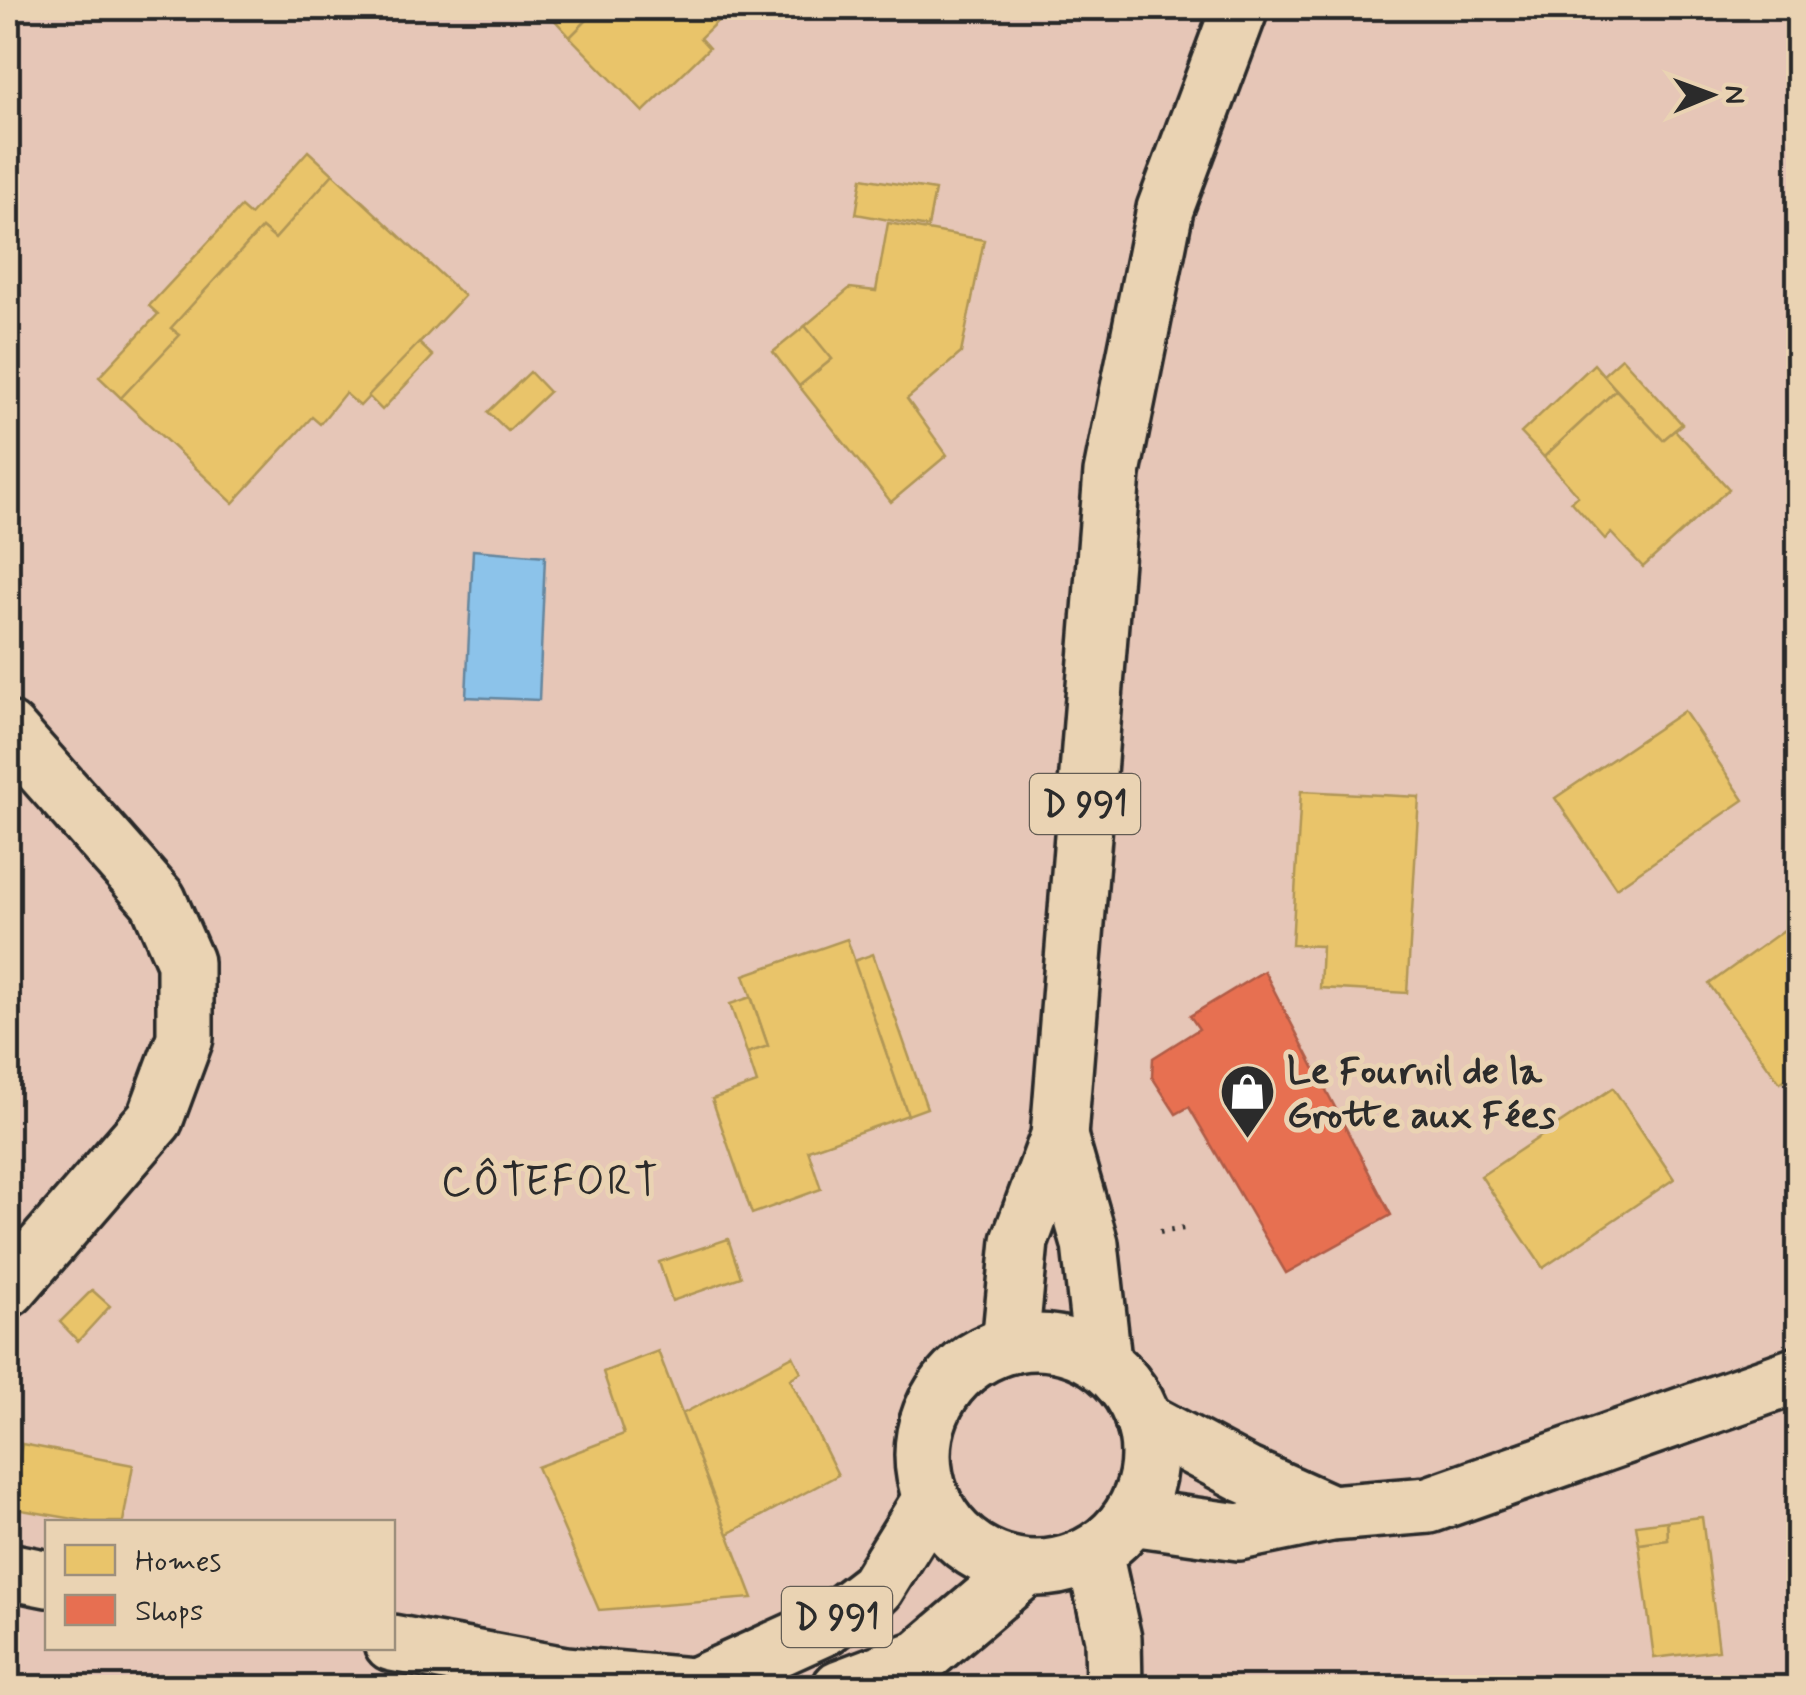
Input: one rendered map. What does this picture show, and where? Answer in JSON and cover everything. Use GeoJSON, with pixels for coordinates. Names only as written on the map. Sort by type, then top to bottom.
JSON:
{"type":"FeatureCollection","features":[{"type":"Feature","properties":{"kind":"main road","name":"D 991"},"geometry":{"type":"LineString","coordinates":[[1010,1345],[1020,1241],[1059,1136],[1112,473],[1166,209],[1240,8]]}},
{"type":"Feature","properties":{"kind":"main road"},"geometry":{"type":"LineString","coordinates":[[8,730],[158,900],[185,962],[185,1038],[155,1119],[8,1289]]}},
{"type":"Feature","properties":{"kind":"main road","name":"D 991"},"geometry":{"type":"LineString","coordinates":[[1059,1136],[1090,1244],[1103,1361]]}},
{"type":"Feature","properties":{"kind":"main road"},"geometry":{"type":"LineString","coordinates":[[1042,1342],[1072,1348],[1103,1361],[1128,1388],[1143,1420],[1149,1453],[1146,1486],[1112,1535],[1060,1567],[1026,1568],[994,1561],[969,1546],[931,1498],[922,1466],[924,1434],[935,1403],[954,1376],[980,1357],[1010,1345],[1042,1342]]}},
{"type":"Feature","properties":{"kind":"main road"},"geometry":{"type":"LineString","coordinates":[[1112,1535],[1239,1532],[1331,1512],[1429,1505],[1798,1374]]}},
{"type":"Feature","properties":{"kind":"main road"},"geometry":{"type":"LineString","coordinates":[[1143,1420],[1246,1475],[1331,1512]]}},
{"type":"Feature","properties":{"kind":"main road","name":"D 991"},"geometry":{"type":"LineString","coordinates":[[395,1644],[564,1676],[706,1686],[825,1627],[876,1588],[931,1498]]}},
{"type":"Feature","properties":{"kind":"main road"},"geometry":{"type":"LineString","coordinates":[[1112,1535],[1114,1688]]}},
{"type":"Feature","properties":{"kind":"main road","name":"D 991"},"geometry":{"type":"LineString","coordinates":[[840,1688],[920,1658],[1026,1568]]}},
{"type":"Feature","properties":{"kind":"main road"},"geometry":{"type":"LineString","coordinates":[[8,1571],[45,1578]]}},
{"type":"Feature","properties":{"kind":"water"},"geometry":{"type":"Polygon","coordinates":[[[473,550],[545,556],[539,700],[466,697],[473,550]]]}},
{"type":"Feature","properties":{"kind":"building: Homes"},"geometry":{"type":"Polygon","coordinates":[[[562,8],[599,8],[570,37],[552,17],[562,8]]]}},
{"type":"Feature","properties":{"kind":"building: Homes"},"geometry":{"type":"Polygon","coordinates":[[[599,8],[731,8],[700,38],[709,48],[643,112],[570,37],[599,8]]]}},
{"type":"Feature","properties":{"kind":"building: Homes"},"geometry":{"type":"Polygon","coordinates":[[[308,151],[333,174],[275,239],[262,228],[171,328],[180,335],[121,398],[99,377],[158,314],[149,306],[241,207],[250,215],[308,151]]]}},
{"type":"Feature","properties":{"kind":"building: Homes"},"geometry":{"type":"Polygon","coordinates":[[[333,174],[464,296],[360,406],[345,393],[320,424],[312,417],[233,503],[121,398],[180,335],[171,328],[262,228],[275,239],[333,174]]]}},
{"type":"Feature","properties":{"kind":"building: Homes"},"geometry":{"type":"Polygon","coordinates":[[[862,178],[935,190],[928,227],[856,214],[862,178]]]}},
{"type":"Feature","properties":{"kind":"building: Homes"},"geometry":{"type":"Polygon","coordinates":[[[888,223],[984,240],[961,353],[907,399],[947,455],[891,502],[799,386],[832,359],[805,326],[850,288],[876,291],[888,223]]]}},
{"type":"Feature","properties":{"kind":"building: Homes"},"geometry":{"type":"Polygon","coordinates":[[[805,326],[832,359],[799,386],[773,352],[805,326]]]}},
{"type":"Feature","properties":{"kind":"building: Homes"},"geometry":{"type":"Polygon","coordinates":[[[419,343],[433,356],[382,410],[368,396],[419,343]]]}},
{"type":"Feature","properties":{"kind":"building: Homes"},"geometry":{"type":"Polygon","coordinates":[[[1622,358],[1682,424],[1663,440],[1603,375],[1622,358]]]}},
{"type":"Feature","properties":{"kind":"building: Homes"},"geometry":{"type":"Polygon","coordinates":[[[1594,364],[1616,390],[1544,457],[1521,433],[1594,364]]]}},
{"type":"Feature","properties":{"kind":"building: Homes"},"geometry":{"type":"Polygon","coordinates":[[[530,372],[549,392],[508,431],[488,412],[530,372]]]}},
{"type":"Feature","properties":{"kind":"building: Homes"},"geometry":{"type":"Polygon","coordinates":[[[1616,390],[1663,440],[1675,430],[1729,489],[1643,567],[1611,533],[1605,539],[1571,501],[1578,496],[1544,457],[1616,390]]]}},
{"type":"Feature","properties":{"kind":"building: Homes"},"geometry":{"type":"Polygon","coordinates":[[[1684,711],[1744,800],[1616,888],[1555,798],[1684,711]]]}},
{"type":"Feature","properties":{"kind":"building: Homes"},"geometry":{"type":"Polygon","coordinates":[[[1301,791],[1419,797],[1407,993],[1320,988],[1322,946],[1292,945],[1301,791]]]}},
{"type":"Feature","properties":{"kind":"building: Homes"},"geometry":{"type":"Polygon","coordinates":[[[1798,920],[1798,1070],[1780,1083],[1709,984],[1798,920]]]}},
{"type":"Feature","properties":{"kind":"building: Homes"},"geometry":{"type":"Polygon","coordinates":[[[847,939],[908,1115],[808,1150],[821,1189],[752,1214],[712,1099],[757,1083],[747,1053],[768,1046],[744,975],[847,939]]]}},
{"type":"Feature","properties":{"kind":"building: Homes"},"geometry":{"type":"Polygon","coordinates":[[[873,954],[927,1108],[908,1115],[854,961],[873,954]]]}},
{"type":"Feature","properties":{"kind":"building: Homes"},"geometry":{"type":"Polygon","coordinates":[[[751,997],[768,1046],[747,1053],[730,1004],[751,997]]]}},
{"type":"Feature","properties":{"kind":"building: Homes"},"geometry":{"type":"Polygon","coordinates":[[[1613,1088],[1674,1179],[1543,1268],[1481,1176],[1613,1088]]]}},
{"type":"Feature","properties":{"kind":"building: Homes"},"geometry":{"type":"Polygon","coordinates":[[[728,1239],[741,1277],[672,1301],[659,1262],[728,1239]]]}},
{"type":"Feature","properties":{"kind":"building: Homes"},"geometry":{"type":"Polygon","coordinates":[[[92,1290],[110,1306],[78,1341],[60,1322],[92,1290]]]}},
{"type":"Feature","properties":{"kind":"building: Homes"},"geometry":{"type":"Polygon","coordinates":[[[658,1351],[753,1598],[599,1610],[537,1467],[624,1434],[603,1372],[658,1351]]]}},
{"type":"Feature","properties":{"kind":"building: Homes"},"geometry":{"type":"Polygon","coordinates":[[[793,1356],[801,1372],[790,1379],[838,1475],[728,1534],[682,1414],[793,1356]]]}},
{"type":"Feature","properties":{"kind":"building: Homes"},"geometry":{"type":"Polygon","coordinates":[[[22,1444],[133,1465],[123,1520],[79,1520],[10,1508],[22,1444]]]}},
{"type":"Feature","properties":{"kind":"building: Homes"},"geometry":{"type":"Polygon","coordinates":[[[8,1463],[19,1465],[10,1508],[8,1508],[8,1463]]]}},
{"type":"Feature","properties":{"kind":"building: Homes"},"geometry":{"type":"Polygon","coordinates":[[[1702,1517],[1719,1650],[1654,1658],[1639,1544],[1668,1540],[1667,1521],[1702,1517]]]}},
{"type":"Feature","properties":{"kind":"building: Homes"},"geometry":{"type":"Polygon","coordinates":[[[1667,1521],[1668,1540],[1639,1544],[1636,1525],[1667,1521]]]}},
{"type":"Feature","properties":{"kind":"building: Shops"},"geometry":{"type":"Polygon","coordinates":[[[1264,971],[1391,1215],[1286,1273],[1189,1107],[1176,1114],[1152,1077],[1153,1058],[1199,1029],[1190,1016],[1264,971]]]}},
{"type":"Feature","properties":{"kind":"place","name":"Le Fournil de la Grotte aux Fées"},"geometry":{"type":"Point","coordinates":[1248,1141]}},
{"type":"Feature","properties":{"kind":"district","name":"CÔTEFORT"},"geometry":{"type":"Point","coordinates":[551,1180]}}]}
